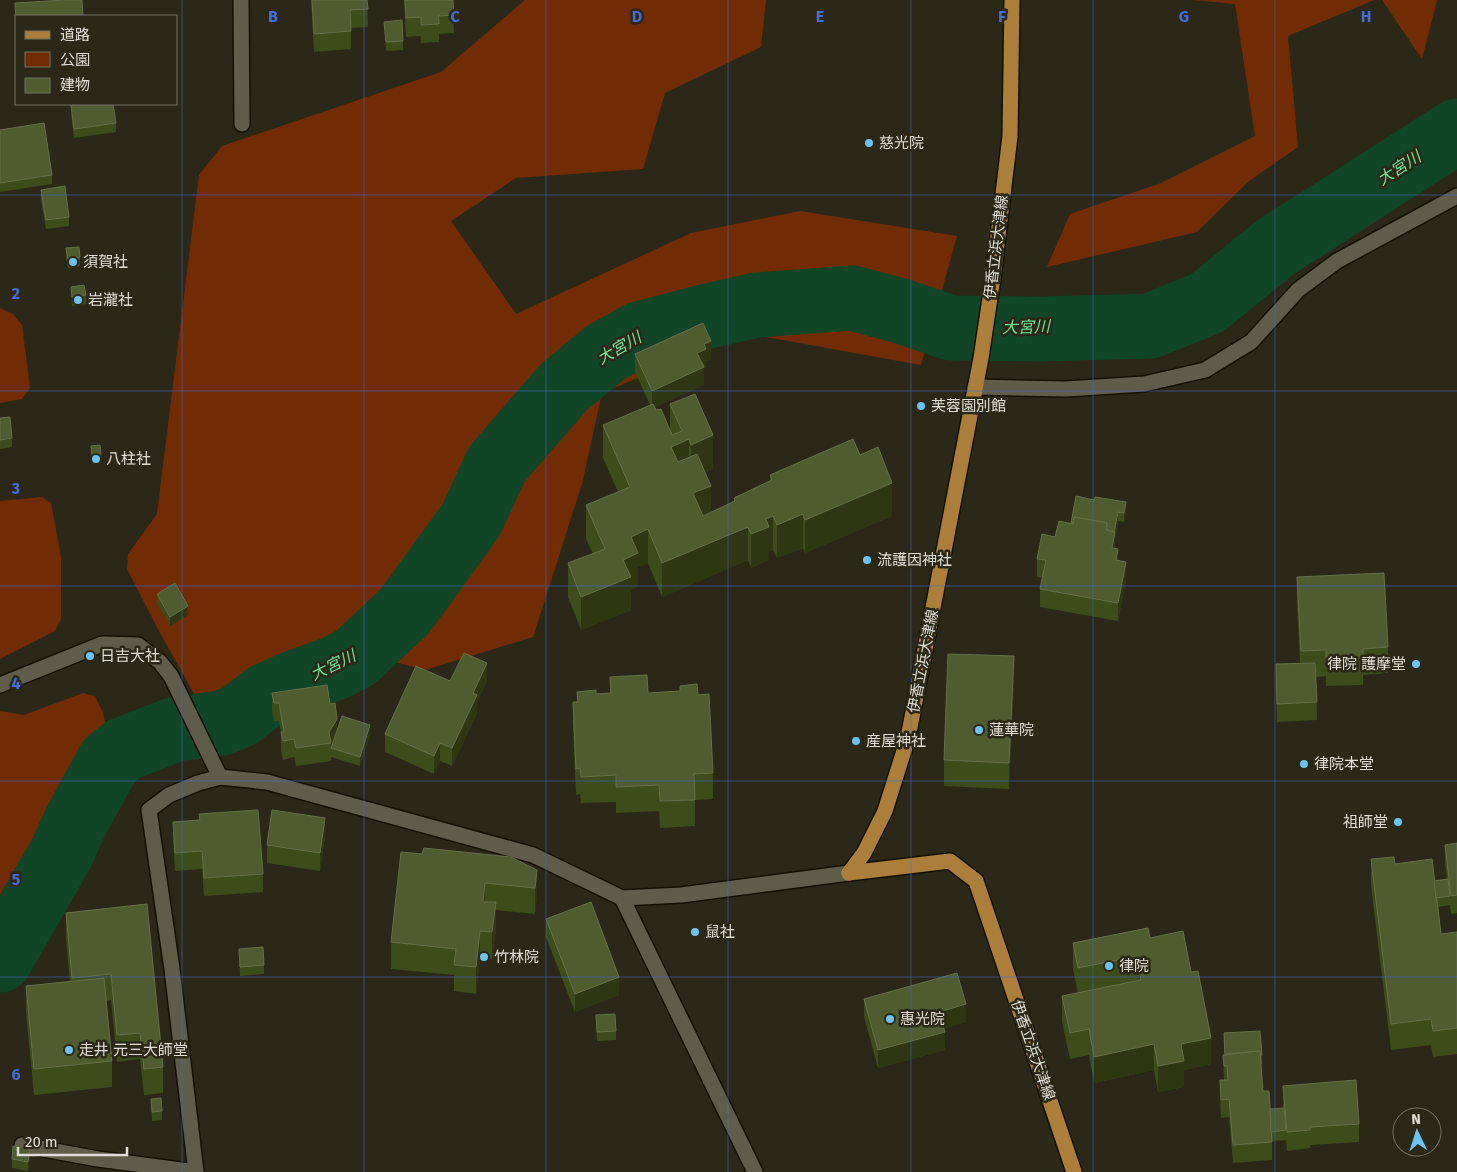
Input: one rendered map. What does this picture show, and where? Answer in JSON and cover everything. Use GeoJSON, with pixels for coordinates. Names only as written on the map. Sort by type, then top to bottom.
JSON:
{"type":"FeatureCollection","features":[{"type":"Feature","properties":{"kind":"main road","name":"伊香立浜大津線"},"geometry":{"type":"LineString","coordinates":[[850,873],[864,853],[885,811],[908,738],[981,358],[994,278],[1010,136],[1012,0]]}},
{"type":"Feature","properties":{"kind":"main road","name":"伊香立浜大津線"},"geometry":{"type":"LineString","coordinates":[[850,873],[950,860],[976,880],[1074,1172]]}},
{"type":"Feature","properties":{"kind":"street"},"geometry":{"type":"LineString","coordinates":[[241,0],[242,124]]}},
{"type":"Feature","properties":{"kind":"street"},"geometry":{"type":"LineString","coordinates":[[975,387],[1066,389],[1144,384],[1205,370],[1251,342],[1298,290],[1337,261],[1457,196]]}},
{"type":"Feature","properties":{"kind":"street"},"geometry":{"type":"LineString","coordinates":[[0,685],[102,644],[138,645],[160,662],[171,676],[220,777]]}},
{"type":"Feature","properties":{"kind":"street"},"geometry":{"type":"LineString","coordinates":[[22,1145],[98,1159],[196,1172],[172,969],[149,810],[169,795],[198,783],[220,777],[267,782],[533,855],[622,898],[681,895],[850,873]]}},
{"type":"Feature","properties":{"kind":"street"},"geometry":{"type":"LineString","coordinates":[[622,898],[755,1172]]}},
{"type":"Feature","properties":{"kind":"green space"},"geometry":{"type":"Polygon","coordinates":[[[525,0],[766,0],[761,47],[665,93],[643,169],[516,178],[451,221],[516,314],[691,233],[800,211],[957,236],[921,365],[744,333],[602,393],[582,484],[533,637],[425,670],[343,648],[277,676],[245,697],[216,712],[201,706],[127,569],[128,554],[157,514],[199,175],[222,146],[441,72],[525,0]]]}},
{"type":"Feature","properties":{"kind":"green space"},"geometry":{"type":"Polygon","coordinates":[[[1193,0],[1374,0],[1288,36],[1298,147],[1249,181],[1197,232],[1047,267],[1070,214],[1161,183],[1255,136],[1235,4],[1193,0]]]}},
{"type":"Feature","properties":{"kind":"green space"},"geometry":{"type":"Polygon","coordinates":[[[1382,0],[1437,0],[1422,59],[1382,0]]]}},
{"type":"Feature","properties":{"kind":"green space"},"geometry":{"type":"Polygon","coordinates":[[[0,308],[13,314],[22,325],[30,388],[22,399],[0,403],[0,308]]]}},
{"type":"Feature","properties":{"kind":"green space"},"geometry":{"type":"Polygon","coordinates":[[[42,497],[51,503],[61,557],[61,619],[55,631],[0,659],[0,501],[42,497]]]}},
{"type":"Feature","properties":{"kind":"green space"},"geometry":{"type":"Polygon","coordinates":[[[83,693],[95,696],[103,713],[106,728],[104,737],[77,772],[51,819],[45,851],[35,874],[0,926],[0,711],[24,715],[83,693]]]}},
{"type":"Feature","properties":{"kind":"building"},"geometry":{"type":"Polygon","coordinates":[[[82,0],[83,15],[16,15],[15,3],[82,0]]]}},
{"type":"Feature","properties":{"kind":"building"},"geometry":{"type":"Polygon","coordinates":[[[312,0],[367,0],[368,9],[350,10],[351,31],[314,34],[312,0]]]}},
{"type":"Feature","properties":{"kind":"building"},"geometry":{"type":"Polygon","coordinates":[[[405,0],[453,0],[454,15],[438,16],[439,24],[421,25],[421,17],[406,18],[405,0]]]}},
{"type":"Feature","properties":{"kind":"building"},"geometry":{"type":"Polygon","coordinates":[[[402,20],[403,41],[386,42],[384,22],[402,20]]]}},
{"type":"Feature","properties":{"kind":"building"},"geometry":{"type":"Polygon","coordinates":[[[71,105],[113,105],[116,123],[74,129],[71,105]]]}},
{"type":"Feature","properties":{"kind":"building"},"geometry":{"type":"Polygon","coordinates":[[[44,123],[52,175],[0,183],[0,130],[44,123]]]}},
{"type":"Feature","properties":{"kind":"building"},"geometry":{"type":"Polygon","coordinates":[[[65,186],[69,217],[46,220],[41,190],[65,186]]]}},
{"type":"Feature","properties":{"kind":"building"},"geometry":{"type":"Polygon","coordinates":[[[79,247],[80,257],[68,259],[66,248],[79,247]]]}},
{"type":"Feature","properties":{"kind":"building"},"geometry":{"type":"Polygon","coordinates":[[[84,285],[86,295],[72,297],[71,287],[84,285]]]}},
{"type":"Feature","properties":{"kind":"building"},"geometry":{"type":"Polygon","coordinates":[[[703,323],[711,341],[704,344],[706,349],[697,353],[704,367],[652,391],[635,354],[703,323]]]}},
{"type":"Feature","properties":{"kind":"building"},"geometry":{"type":"Polygon","coordinates":[[[695,394],[713,435],[691,445],[689,439],[671,447],[678,462],[697,454],[711,486],[693,493],[703,516],[735,501],[734,498],[772,480],[770,475],[853,439],[860,455],[878,447],[892,483],[805,520],[803,514],[777,525],[773,516],[766,519],[769,527],[751,534],[748,527],[662,563],[648,529],[631,537],[638,553],[623,560],[631,577],[581,597],[568,563],[605,549],[586,505],[630,487],[603,425],[653,404],[656,410],[661,409],[672,435],[682,431],[670,404],[695,394]]]}},
{"type":"Feature","properties":{"kind":"building"},"geometry":{"type":"Polygon","coordinates":[[[10,417],[12,438],[0,440],[0,418],[10,417]]]}},
{"type":"Feature","properties":{"kind":"building"},"geometry":{"type":"Polygon","coordinates":[[[100,445],[101,454],[92,455],[91,446],[100,445]]]}},
{"type":"Feature","properties":{"kind":"building"},"geometry":{"type":"Polygon","coordinates":[[[1076,496],[1094,500],[1095,497],[1126,502],[1124,513],[1118,512],[1114,532],[1107,530],[1107,523],[1074,517],[1073,524],[1071,523],[1076,496]]]}},
{"type":"Feature","properties":{"kind":"building"},"geometry":{"type":"Polygon","coordinates":[[[1074,517],[1107,523],[1106,530],[1115,532],[1112,548],[1118,549],[1116,560],[1126,562],[1118,603],[1040,589],[1046,560],[1037,559],[1042,534],[1055,537],[1059,521],[1073,524],[1074,517]]]}},
{"type":"Feature","properties":{"kind":"building"},"geometry":{"type":"Polygon","coordinates":[[[1384,573],[1388,647],[1363,649],[1363,658],[1326,660],[1326,650],[1301,651],[1297,577],[1384,573]]]}},
{"type":"Feature","properties":{"kind":"building"},"geometry":{"type":"Polygon","coordinates":[[[175,583],[188,606],[170,617],[157,594],[175,583]]]}},
{"type":"Feature","properties":{"kind":"building"},"geometry":{"type":"Polygon","coordinates":[[[464,653],[487,663],[473,693],[477,695],[452,748],[440,743],[434,756],[385,734],[416,666],[450,681],[464,653]]]}},
{"type":"Feature","properties":{"kind":"building"},"geometry":{"type":"Polygon","coordinates":[[[948,654],[1014,656],[1009,763],[944,760],[948,654]]]}},
{"type":"Feature","properties":{"kind":"building"},"geometry":{"type":"Polygon","coordinates":[[[1315,663],[1317,702],[1277,704],[1276,664],[1315,663]]]}},
{"type":"Feature","properties":{"kind":"building"},"geometry":{"type":"Polygon","coordinates":[[[647,675],[648,693],[680,691],[680,686],[697,684],[698,695],[709,694],[713,773],[694,774],[695,800],[660,801],[659,785],[616,787],[616,775],[581,777],[580,768],[576,769],[573,702],[578,702],[577,692],[596,690],[596,694],[611,693],[610,677],[647,675]]]}},
{"type":"Feature","properties":{"kind":"building"},"geometry":{"type":"Polygon","coordinates":[[[327,685],[330,704],[335,703],[337,719],[329,732],[331,743],[296,748],[294,739],[283,741],[281,732],[284,732],[279,703],[274,703],[272,693],[327,685]]]}},
{"type":"Feature","properties":{"kind":"building"},"geometry":{"type":"Polygon","coordinates":[[[342,716],[370,725],[360,757],[331,748],[342,716]]]}},
{"type":"Feature","properties":{"kind":"building"},"geometry":{"type":"Polygon","coordinates":[[[258,810],[263,874],[204,878],[202,851],[175,853],[173,822],[200,820],[199,814],[258,810]]]}},
{"type":"Feature","properties":{"kind":"building"},"geometry":{"type":"Polygon","coordinates":[[[272,810],[325,818],[320,853],[267,845],[272,810]]]}},
{"type":"Feature","properties":{"kind":"building"},"geometry":{"type":"Polygon","coordinates":[[[1457,843],[1457,895],[1451,896],[1445,845],[1457,843]]]}},
{"type":"Feature","properties":{"kind":"building"},"geometry":{"type":"Polygon","coordinates":[[[424,848],[511,857],[537,870],[535,888],[485,883],[483,902],[496,902],[492,932],[480,931],[476,967],[454,965],[456,949],[391,942],[401,852],[422,854],[424,848]]]}},
{"type":"Feature","properties":{"kind":"building"},"geometry":{"type":"Polygon","coordinates":[[[1394,857],[1395,864],[1432,859],[1441,934],[1457,932],[1457,1028],[1433,1031],[1431,1019],[1391,1024],[1371,859],[1394,857]]]}},
{"type":"Feature","properties":{"kind":"building"},"geometry":{"type":"Polygon","coordinates":[[[1448,879],[1450,896],[1436,898],[1434,881],[1448,879]]]}},
{"type":"Feature","properties":{"kind":"building"},"geometry":{"type":"Polygon","coordinates":[[[591,902],[619,977],[575,994],[546,919],[591,902]]]}},
{"type":"Feature","properties":{"kind":"building"},"geometry":{"type":"Polygon","coordinates":[[[147,904],[163,1067],[144,1069],[140,1033],[117,1035],[111,974],[72,978],[66,913],[147,904]]]}},
{"type":"Feature","properties":{"kind":"building"},"geometry":{"type":"Polygon","coordinates":[[[1148,928],[1150,938],[1183,931],[1191,972],[1198,971],[1211,1038],[1181,1044],[1184,1061],[1158,1066],[1154,1044],[1094,1057],[1089,1029],[1070,1033],[1062,996],[1141,980],[1137,956],[1078,968],[1073,943],[1148,928]]]}},
{"type":"Feature","properties":{"kind":"building"},"geometry":{"type":"Polygon","coordinates":[[[263,947],[264,965],[240,967],[239,949],[263,947]]]}},
{"type":"Feature","properties":{"kind":"building"},"geometry":{"type":"Polygon","coordinates":[[[957,973],[966,1004],[939,1012],[945,1032],[878,1050],[864,999],[957,973]]]}},
{"type":"Feature","properties":{"kind":"building","name":"走井 元三大師堂"},"geometry":{"type":"Polygon","coordinates":[[[104,978],[112,1061],[34,1069],[26,986],[104,978]]]}},
{"type":"Feature","properties":{"kind":"building"},"geometry":{"type":"Polygon","coordinates":[[[615,1014],[616,1031],[597,1032],[596,1015],[615,1014]]]}},
{"type":"Feature","properties":{"kind":"building"},"geometry":{"type":"Polygon","coordinates":[[[1260,1031],[1262,1055],[1260,1055],[1260,1051],[1225,1054],[1224,1033],[1260,1031]]]}},
{"type":"Feature","properties":{"kind":"building"},"geometry":{"type":"Polygon","coordinates":[[[1260,1051],[1263,1091],[1269,1091],[1272,1142],[1233,1145],[1229,1099],[1221,1100],[1220,1080],[1228,1080],[1227,1066],[1224,1066],[1223,1055],[1260,1051]]]}},
{"type":"Feature","properties":{"kind":"building"},"geometry":{"type":"Polygon","coordinates":[[[1356,1080],[1359,1124],[1310,1127],[1310,1130],[1287,1132],[1283,1086],[1356,1080]]]}},
{"type":"Feature","properties":{"kind":"building"},"geometry":{"type":"Polygon","coordinates":[[[161,1098],[162,1111],[152,1112],[151,1099],[161,1098]]]}},
{"type":"Feature","properties":{"kind":"building"},"geometry":{"type":"Polygon","coordinates":[[[1284,1108],[1286,1130],[1271,1132],[1270,1109],[1284,1108]]]}},
{"type":"Feature","properties":{"kind":"building"},"geometry":{"type":"Polygon","coordinates":[[[13,1146],[30,1149],[28,1162],[12,1159],[13,1146]]]}},
{"type":"Feature","properties":{"kind":"waterway","name":"大宮川"},"geometry":{"type":"LineString","coordinates":[[0,960],[61,854],[76,821],[109,761],[124,749],[176,729],[222,723],[239,716],[265,696],[335,668],[356,657],[405,611],[471,520],[497,464],[564,387],[605,353],[639,334],[757,305],[852,298],[901,311],[951,328],[1041,329],[1150,326],[1207,303],[1276,247],[1457,131]]}},
{"type":"Feature","properties":{"kind":"place","name":"慈光院"},"geometry":{"type":"Point","coordinates":[869,143]}},
{"type":"Feature","properties":{"kind":"place","name":"須賀社"},"geometry":{"type":"Point","coordinates":[73,262]}},
{"type":"Feature","properties":{"kind":"place","name":"岩瀧社"},"geometry":{"type":"Point","coordinates":[78,300]}},
{"type":"Feature","properties":{"kind":"place","name":"芙蓉園別館"},"geometry":{"type":"Point","coordinates":[921,406]}},
{"type":"Feature","properties":{"kind":"place","name":"八柱社"},"geometry":{"type":"Point","coordinates":[96,459]}},
{"type":"Feature","properties":{"kind":"place","name":"流護因神社"},"geometry":{"type":"Point","coordinates":[867,560]}},
{"type":"Feature","properties":{"kind":"place","name":"日吉大社"},"geometry":{"type":"Point","coordinates":[90,656]}},
{"type":"Feature","properties":{"kind":"place","name":"律院 護摩堂"},"geometry":{"type":"Point","coordinates":[1416,664]}},
{"type":"Feature","properties":{"kind":"place","name":"蓮華院"},"geometry":{"type":"Point","coordinates":[979,730]}},
{"type":"Feature","properties":{"kind":"place","name":"産屋神社"},"geometry":{"type":"Point","coordinates":[856,741]}},
{"type":"Feature","properties":{"kind":"place","name":"律院本堂"},"geometry":{"type":"Point","coordinates":[1304,764]}},
{"type":"Feature","properties":{"kind":"place","name":"祖師堂"},"geometry":{"type":"Point","coordinates":[1398,822]}},
{"type":"Feature","properties":{"kind":"place","name":"鼠社"},"geometry":{"type":"Point","coordinates":[695,932]}},
{"type":"Feature","properties":{"kind":"place","name":"竹林院"},"geometry":{"type":"Point","coordinates":[484,957]}},
{"type":"Feature","properties":{"kind":"place","name":"律院"},"geometry":{"type":"Point","coordinates":[1109,966]}},
{"type":"Feature","properties":{"kind":"place","name":"惠光院"},"geometry":{"type":"Point","coordinates":[890,1019]}},
{"type":"Feature","properties":{"kind":"place","name":"走井 元三大師堂"},"geometry":{"type":"Point","coordinates":[69,1050]}}]}
